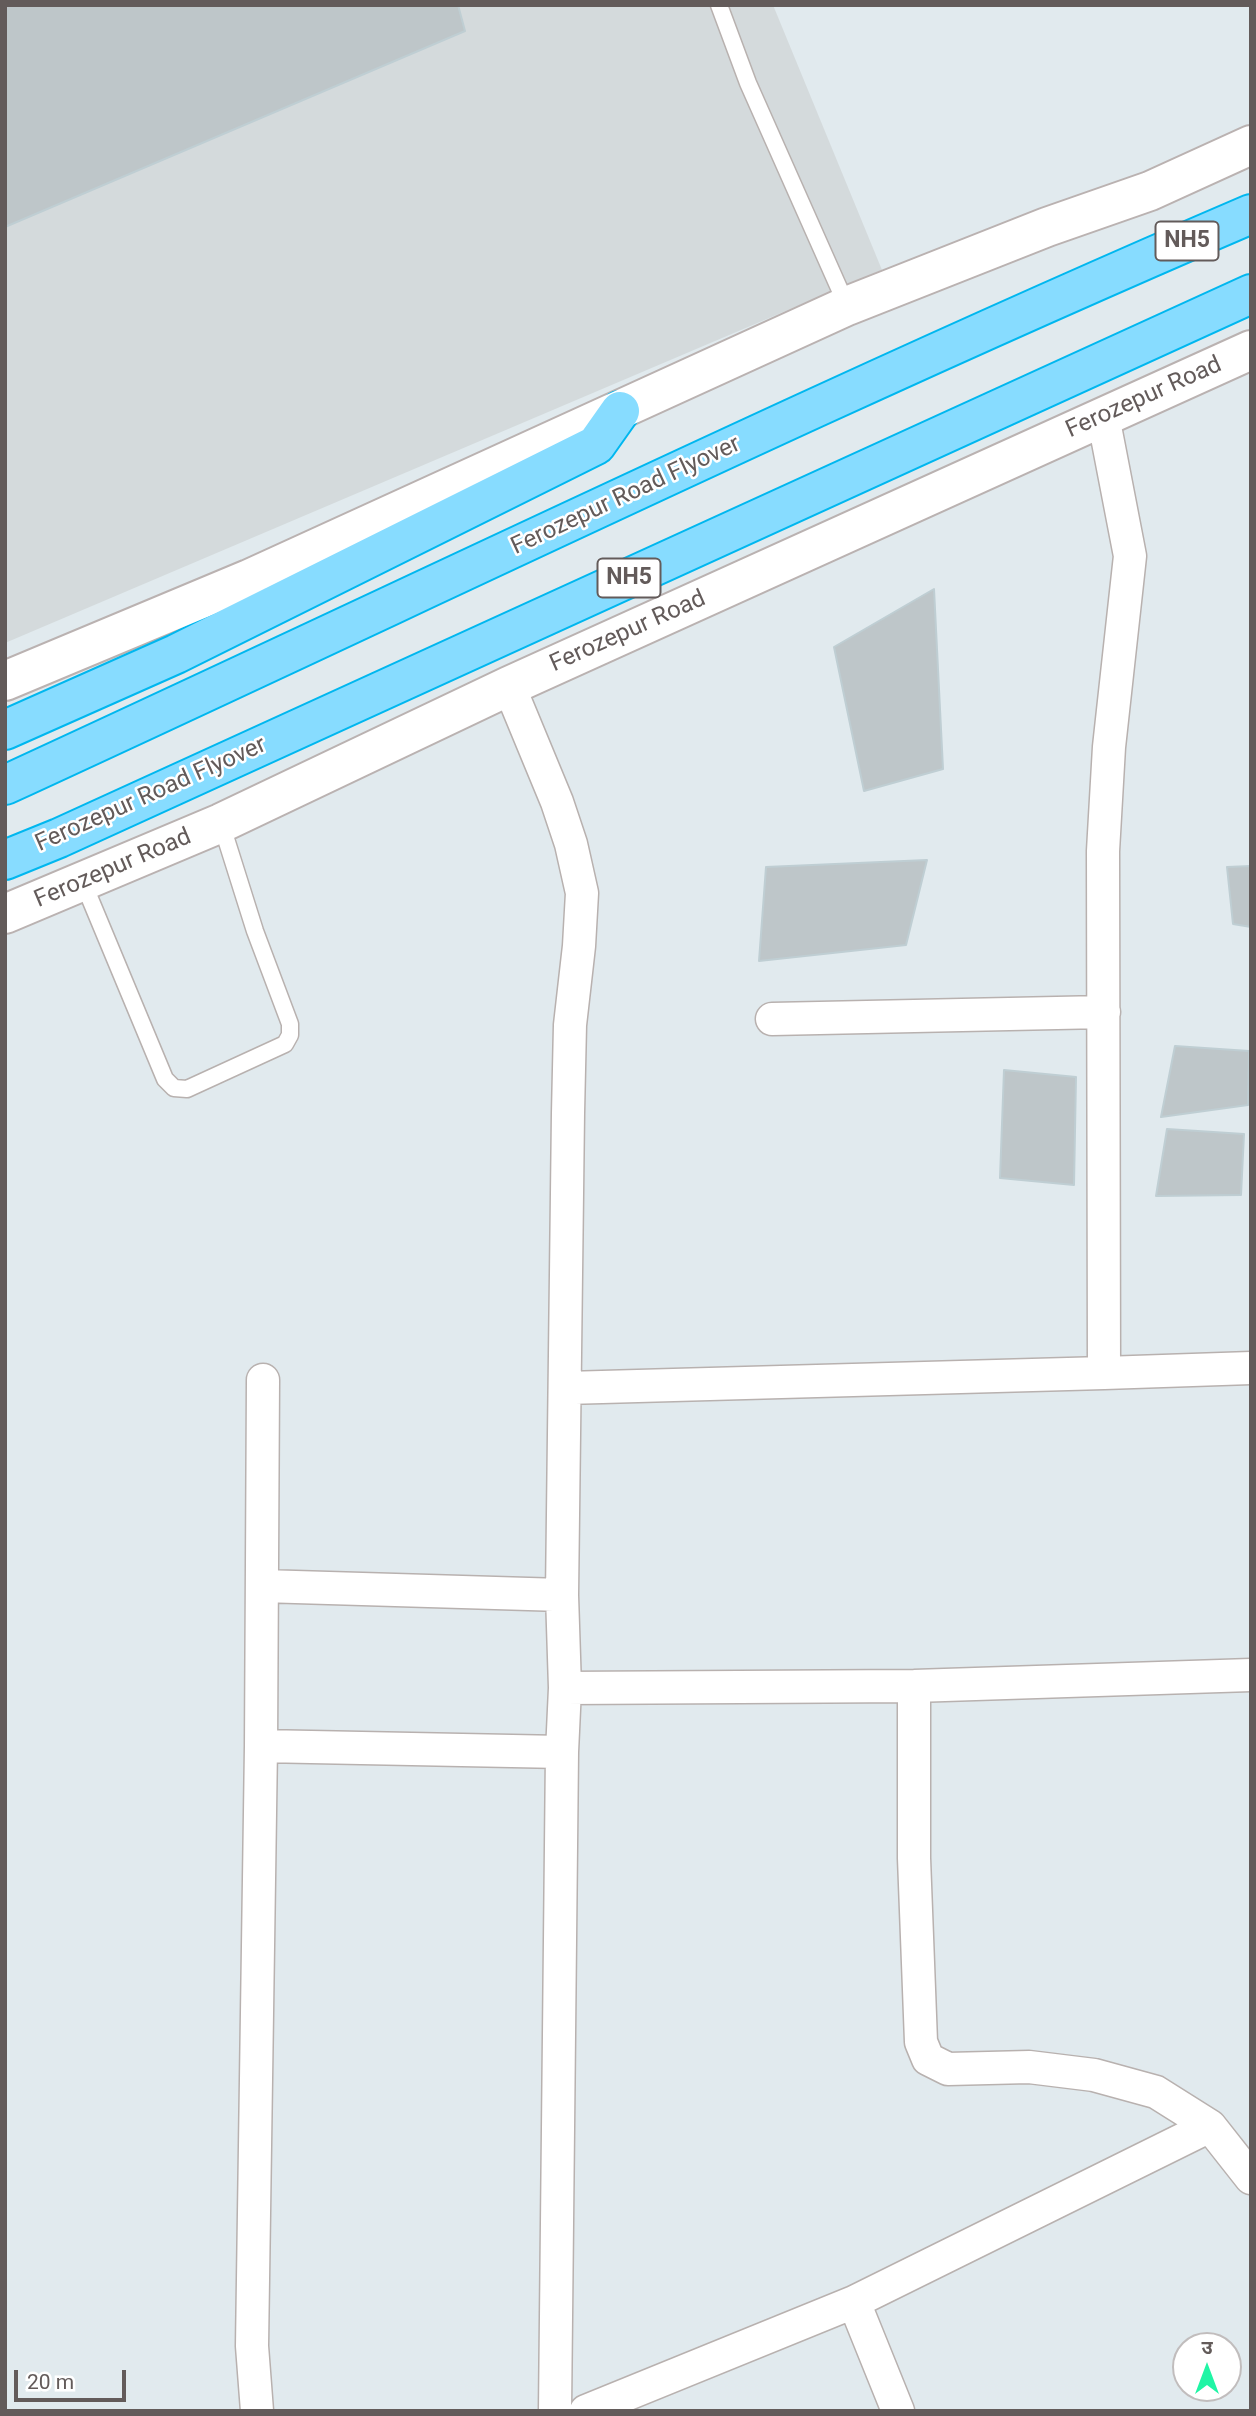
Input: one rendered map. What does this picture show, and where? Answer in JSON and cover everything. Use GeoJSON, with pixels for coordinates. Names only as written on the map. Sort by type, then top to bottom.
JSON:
{"type":"FeatureCollection","features":[{"type":"Feature","properties":{"kind":"highway","name":"Ferozepur Road Flyover"},"geometry":{"type":"LineString","coordinates":[[5,785],[619,498],[1124,268],[1251,214]]}},
{"type":"Feature","properties":{"kind":"highway","name":"Ferozepur Road Flyover"},"geometry":{"type":"LineString","coordinates":[[5,860],[59,838],[1251,294]]}},
{"type":"Feature","properties":{"kind":"highway"},"geometry":{"type":"LineString","coordinates":[[5,730],[176,654],[596,445],[620,411]]}},
{"type":"Feature","properties":{"kind":"main road"},"geometry":{"type":"LineString","coordinates":[[5,681],[250,579],[847,306],[1150,191],[1251,145]]}},
{"type":"Feature","properties":{"kind":"main road","name":"Ferozepur Road"},"geometry":{"type":"LineString","coordinates":[[5,914],[221,823],[509,687],[1251,350]]}},
{"type":"Feature","properties":{"kind":"street"},"geometry":{"type":"LineString","coordinates":[[1103,416],[1130,556],[1109,747],[1103,851],[1104,1373]]}},
{"type":"Feature","properties":{"kind":"street"},"geometry":{"type":"LineString","coordinates":[[509,687],[557,802],[571,844],[582,893],[570,1025],[562,1595],[565,1688],[562,1752],[555,2411]]}},
{"type":"Feature","properties":{"kind":"street"},"geometry":{"type":"LineString","coordinates":[[772,1018],[1104,1012]]}},
{"type":"Feature","properties":{"kind":"street"},"geometry":{"type":"LineString","coordinates":[[566,1388],[1251,1368]]}},
{"type":"Feature","properties":{"kind":"street"},"geometry":{"type":"LineString","coordinates":[[257,2411],[252,2346],[261,1746],[263,1380]]}},
{"type":"Feature","properties":{"kind":"street"},"geometry":{"type":"LineString","coordinates":[[262,1586],[562,1595]]}},
{"type":"Feature","properties":{"kind":"street"},"geometry":{"type":"LineString","coordinates":[[565,1688],[914,1686],[1251,1675]]}},
{"type":"Feature","properties":{"kind":"street"},"geometry":{"type":"LineString","coordinates":[[914,1686],[914,1858],[920,2042],[928,2059],[948,2069],[1030,2067],[1094,2075],[1156,2092],[1210,2126],[1251,2178]]}},
{"type":"Feature","properties":{"kind":"street"},"geometry":{"type":"LineString","coordinates":[[261,1746],[562,1752]]}},
{"type":"Feature","properties":{"kind":"street"},"geometry":{"type":"LineString","coordinates":[[586,2411],[854,2302],[1210,2126]]}},
{"type":"Feature","properties":{"kind":"street"},"geometry":{"type":"LineString","coordinates":[[854,2302],[898,2411]]}},
{"type":"Feature","properties":{"kind":"lane"},"geometry":{"type":"LineString","coordinates":[[719,5],[748,83],[847,306]]}},
{"type":"Feature","properties":{"kind":"lane"},"geometry":{"type":"LineString","coordinates":[[83,882],[165,1079],[174,1088],[187,1089],[285,1044],[290,1035],[290,1024],[255,931],[221,823]]}},
{"type":"Feature","properties":{"kind":"shaded area"},"geometry":{"type":"Polygon","coordinates":[[[5,5],[773,5],[882,270],[5,643],[5,5]]]}},
{"type":"Feature","properties":{"kind":"building"},"geometry":{"type":"Polygon","coordinates":[[[5,5],[458,5],[465,31],[5,227],[5,5]]]}},
{"type":"Feature","properties":{"kind":"building"},"geometry":{"type":"Polygon","coordinates":[[[934,589],[943,769],[864,791],[834,647],[934,589]]]}},
{"type":"Feature","properties":{"kind":"building"},"geometry":{"type":"Polygon","coordinates":[[[927,860],[906,945],[759,961],[766,867],[927,860]]]}},
{"type":"Feature","properties":{"kind":"building"},"geometry":{"type":"Polygon","coordinates":[[[1251,866],[1251,927],[1233,924],[1227,867],[1251,866]]]}},
{"type":"Feature","properties":{"kind":"building"},"geometry":{"type":"Polygon","coordinates":[[[1175,1046],[1249,1051],[1248,1105],[1161,1117],[1175,1046]]]}},
{"type":"Feature","properties":{"kind":"building"},"geometry":{"type":"Polygon","coordinates":[[[1004,1070],[1076,1077],[1074,1185],[1000,1178],[1004,1070]]]}},
{"type":"Feature","properties":{"kind":"building"},"geometry":{"type":"Polygon","coordinates":[[[1167,1129],[1244,1134],[1241,1195],[1156,1196],[1167,1129]]]}}]}
